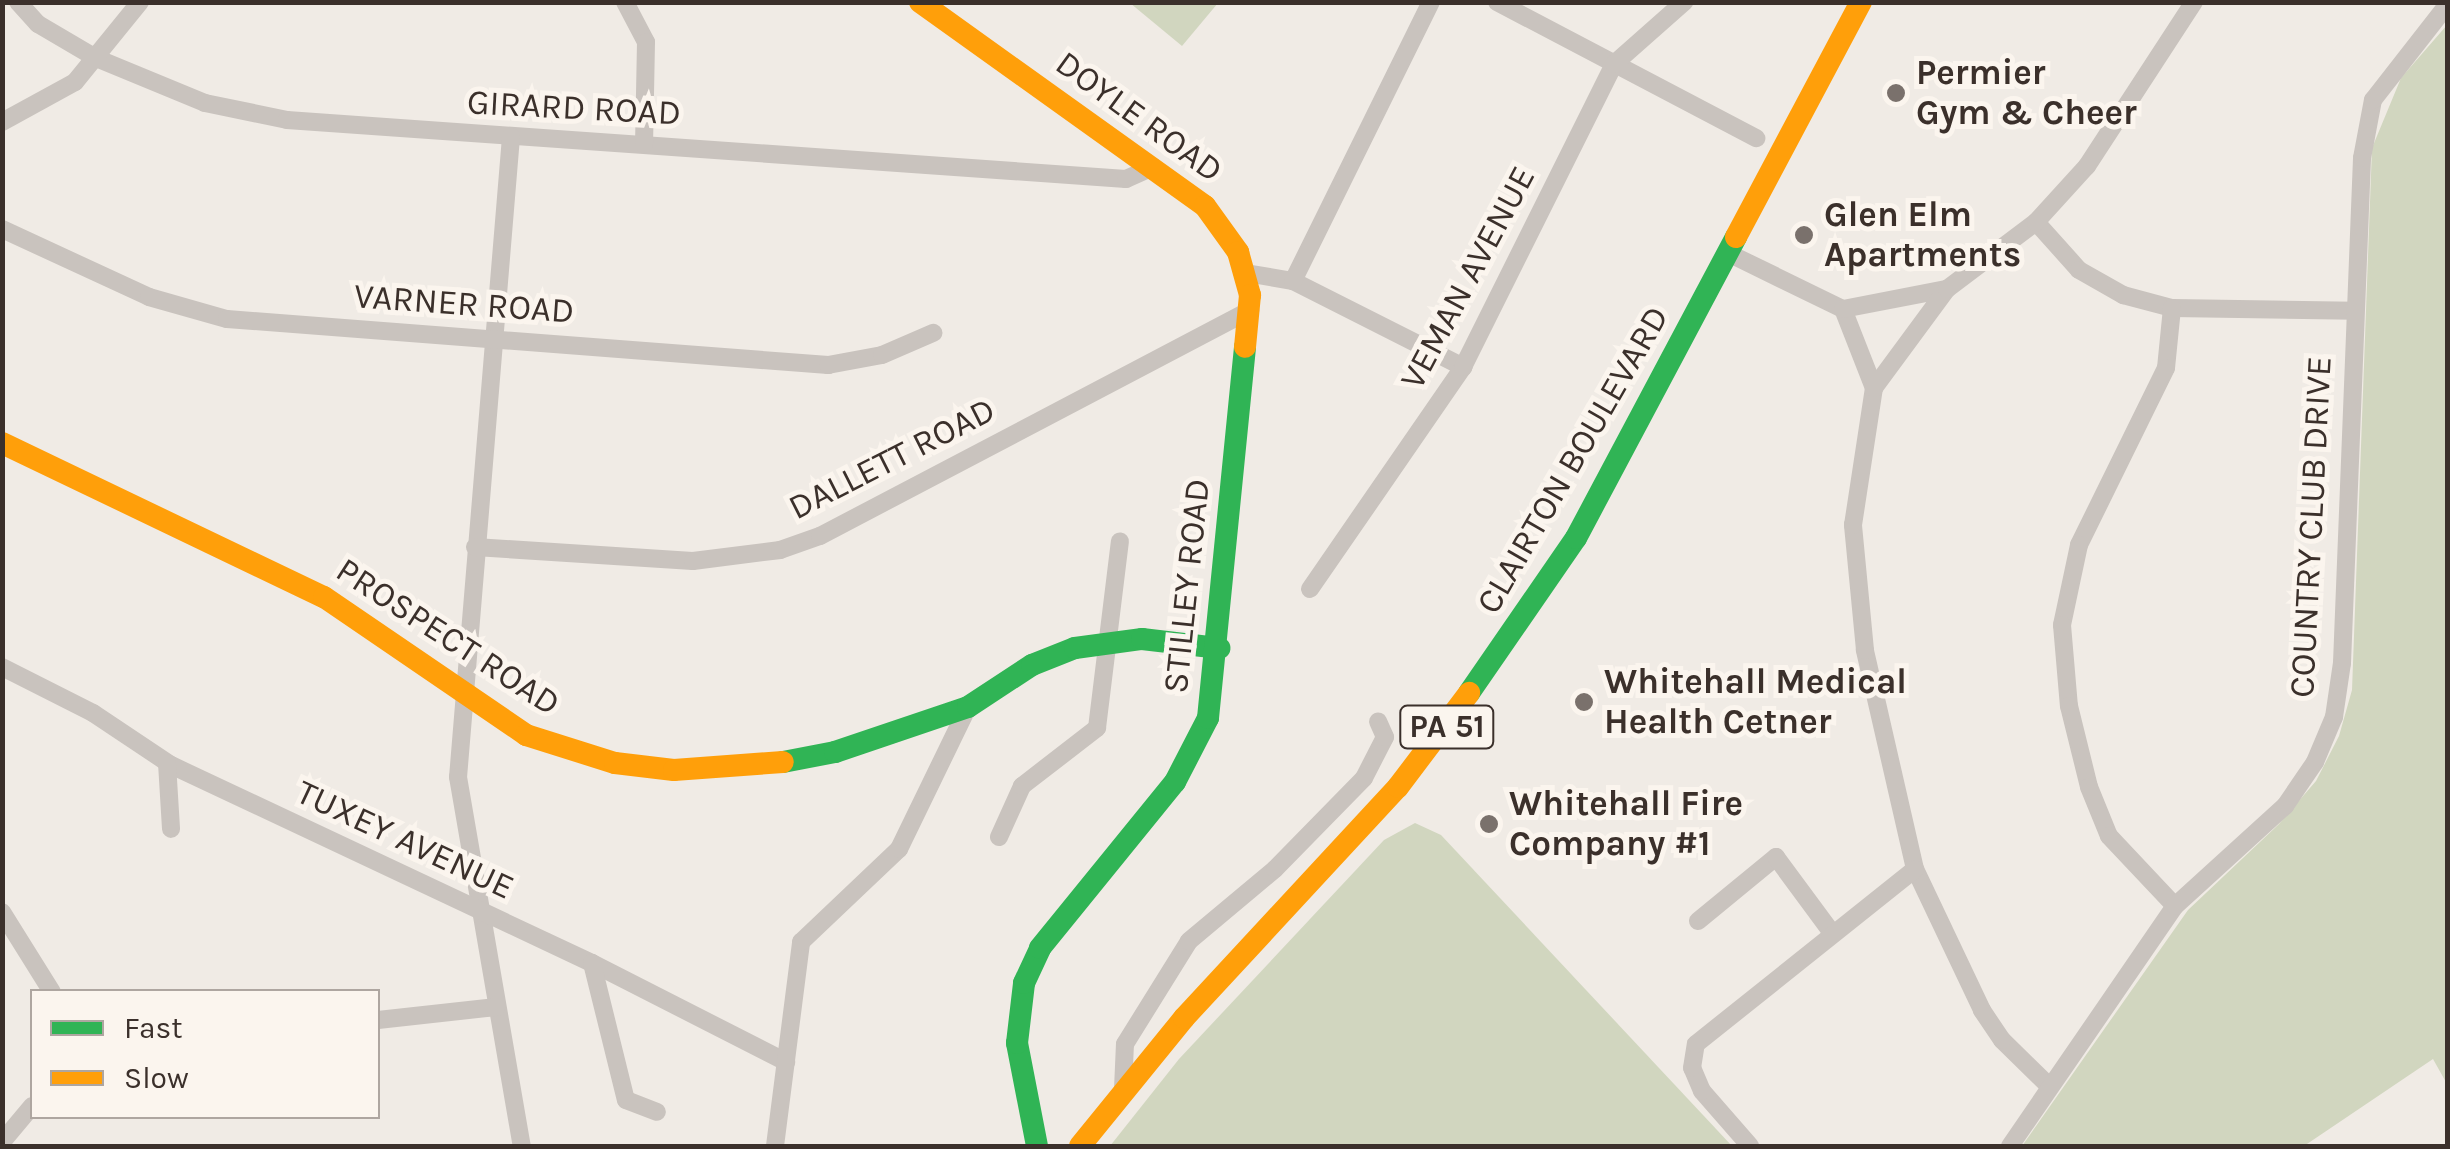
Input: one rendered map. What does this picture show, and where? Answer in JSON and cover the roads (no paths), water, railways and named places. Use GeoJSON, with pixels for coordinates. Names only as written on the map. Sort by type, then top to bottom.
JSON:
{"type":"FeatureCollection","features":[{"type":"Feature","properties":{"kind":"main road","name":"DOYLE ROAD"},"geometry":{"type":"LineString","coordinates":[[920,2],[1205,206],[1246,272]]}},
{"type":"Feature","properties":{"kind":"main road","name":"CLAIRTON BOULEVARD"},"geometry":{"type":"LineString","coordinates":[[1080,1146],[1123,1090],[1398,788],[1482,680],[1576,538],[1862,2]]}},
{"type":"Feature","properties":{"kind":"main road","name":"STILLEY ROAD"},"geometry":{"type":"LineString","coordinates":[[1038,1146],[1017,1043],[1024,983],[1040,948],[1184,768],[1208,718],[1219,648],[1250,310],[1246,272]]}},
{"type":"Feature","properties":{"kind":"main road","name":"PROSPECT ROAD"},"geometry":{"type":"LineString","coordinates":[[2,444],[324,597],[462,696],[526,736],[568,752],[674,770],[733,769],[835,752],[968,707],[1032,665],[1112,640],[1219,648]]}},
{"type":"Feature","properties":{"kind":"street","name":"GIRARD ROAD"},"geometry":{"type":"LineString","coordinates":[[18,2],[38,24],[96,58],[244,114],[510,138],[1126,179],[1154,167]]}},
{"type":"Feature","properties":{"kind":"street"},"geometry":{"type":"LineString","coordinates":[[2,122],[54,98],[96,58],[140,2]]}},
{"type":"Feature","properties":{"kind":"street"},"geometry":{"type":"LineString","coordinates":[[625,2],[646,42],[644,144]]}},
{"type":"Feature","properties":{"kind":"street"},"geometry":{"type":"LineString","coordinates":[[1292,280],[1431,2]]}},
{"type":"Feature","properties":{"kind":"street"},"geometry":{"type":"LineString","coordinates":[[1497,2],[1756,138]]}},
{"type":"Feature","properties":{"kind":"street","name":"VEMAN AVENUE"},"geometry":{"type":"LineString","coordinates":[[1310,589],[1463,367],[1614,64],[1684,2]]}},
{"type":"Feature","properties":{"kind":"street"},"geometry":{"type":"LineString","coordinates":[[2048,1085],[2002,1040],[1982,1010],[1915,869],[1865,650],[1853,525],[1874,388],[1948,289],[2036,222],[2087,166],[2194,2]]}},
{"type":"Feature","properties":{"kind":"street","name":"COUNTRY CLUB DRIVE"},"geometry":{"type":"LineString","coordinates":[[2010,1146],[2048,1085],[2092,1032],[2175,906],[2285,806],[2315,762],[2334,717],[2342,663],[2362,158],[2373,100],[2448,4]]}},
{"type":"Feature","properties":{"kind":"street"},"geometry":{"type":"LineString","coordinates":[[510,138],[458,778],[476,908],[521,1145]]}},
{"type":"Feature","properties":{"kind":"street"},"geometry":{"type":"LineString","coordinates":[[2036,222],[2079,270],[2124,295],[2172,308],[2354,310]]}},
{"type":"Feature","properties":{"kind":"street","name":"VARNER ROAD"},"geometry":{"type":"LineString","coordinates":[[2,229],[149,297],[227,319],[828,365],[882,355],[933,333]]}},
{"type":"Feature","properties":{"kind":"street"},"geometry":{"type":"LineString","coordinates":[[1730,254],[1844,309],[1948,289]]}},
{"type":"Feature","properties":{"kind":"street"},"geometry":{"type":"LineString","coordinates":[[1246,272],[1292,280],[1463,367]]}},
{"type":"Feature","properties":{"kind":"street"},"geometry":{"type":"LineString","coordinates":[[2172,308],[2166,368],[2080,544],[2062,625],[2069,706],[2096,803],[2110,836],[2175,906]]}},
{"type":"Feature","properties":{"kind":"street"},"geometry":{"type":"LineString","coordinates":[[1844,309],[1874,388]]}},
{"type":"Feature","properties":{"kind":"street","name":"DALLETT ROAD"},"geometry":{"type":"LineString","coordinates":[[476,547],[693,561],[780,550],[820,536],[1250,310]]}},
{"type":"Feature","properties":{"kind":"street"},"geometry":{"type":"LineString","coordinates":[[999,837],[1022,786],[1097,728],[1112,640],[1120,540]]}},
{"type":"Feature","properties":{"kind":"street","name":"TUXEY AVENUE"},"geometry":{"type":"LineString","coordinates":[[2,667],[93,714],[167,764],[592,963],[786,1062]]}},
{"type":"Feature","properties":{"kind":"street"},"geometry":{"type":"LineString","coordinates":[[775,1146],[800,942],[900,848],[968,707]]}},
{"type":"Feature","properties":{"kind":"street"},"geometry":{"type":"LineString","coordinates":[[1123,1090],[1125,1044],[1189,942],[1276,869],[1364,778],[1385,737],[1378,721]]}},
{"type":"Feature","properties":{"kind":"street"},"geometry":{"type":"LineString","coordinates":[[167,764],[171,829]]}},
{"type":"Feature","properties":{"kind":"street"},"geometry":{"type":"LineString","coordinates":[[1698,921],[1776,857],[1832,933]]}},
{"type":"Feature","properties":{"kind":"street"},"geometry":{"type":"LineString","coordinates":[[1750,1146],[1702,1091],[1692,1068],[1696,1044],[1915,869]]}},
{"type":"Feature","properties":{"kind":"street"},"geometry":{"type":"LineString","coordinates":[[2,912],[50,989]]}},
{"type":"Feature","properties":{"kind":"street"},"geometry":{"type":"LineString","coordinates":[[592,963],[626,1100],[657,1112]]}},
{"type":"Feature","properties":{"kind":"street"},"geometry":{"type":"LineString","coordinates":[[380,1020],[496,1007]]}},
{"type":"Feature","properties":{"kind":"street"},"geometry":{"type":"LineString","coordinates":[[2,1142],[30,1108]]}},
{"type":"Feature","properties":{"kind":"place","name":"Permier Gym & Cheer"},"geometry":{"type":"Point","coordinates":[1896,93]}},
{"type":"Feature","properties":{"kind":"place","name":"Glen Elm Apartments"},"geometry":{"type":"Point","coordinates":[1804,235]}},
{"type":"Feature","properties":{"kind":"place","name":"Whitehall Medical Health Cetner"},"geometry":{"type":"Point","coordinates":[1584,702]}},
{"type":"Feature","properties":{"kind":"place","name":"Whitehall Fire Company #1"},"geometry":{"type":"Point","coordinates":[1489,824]}}]}
